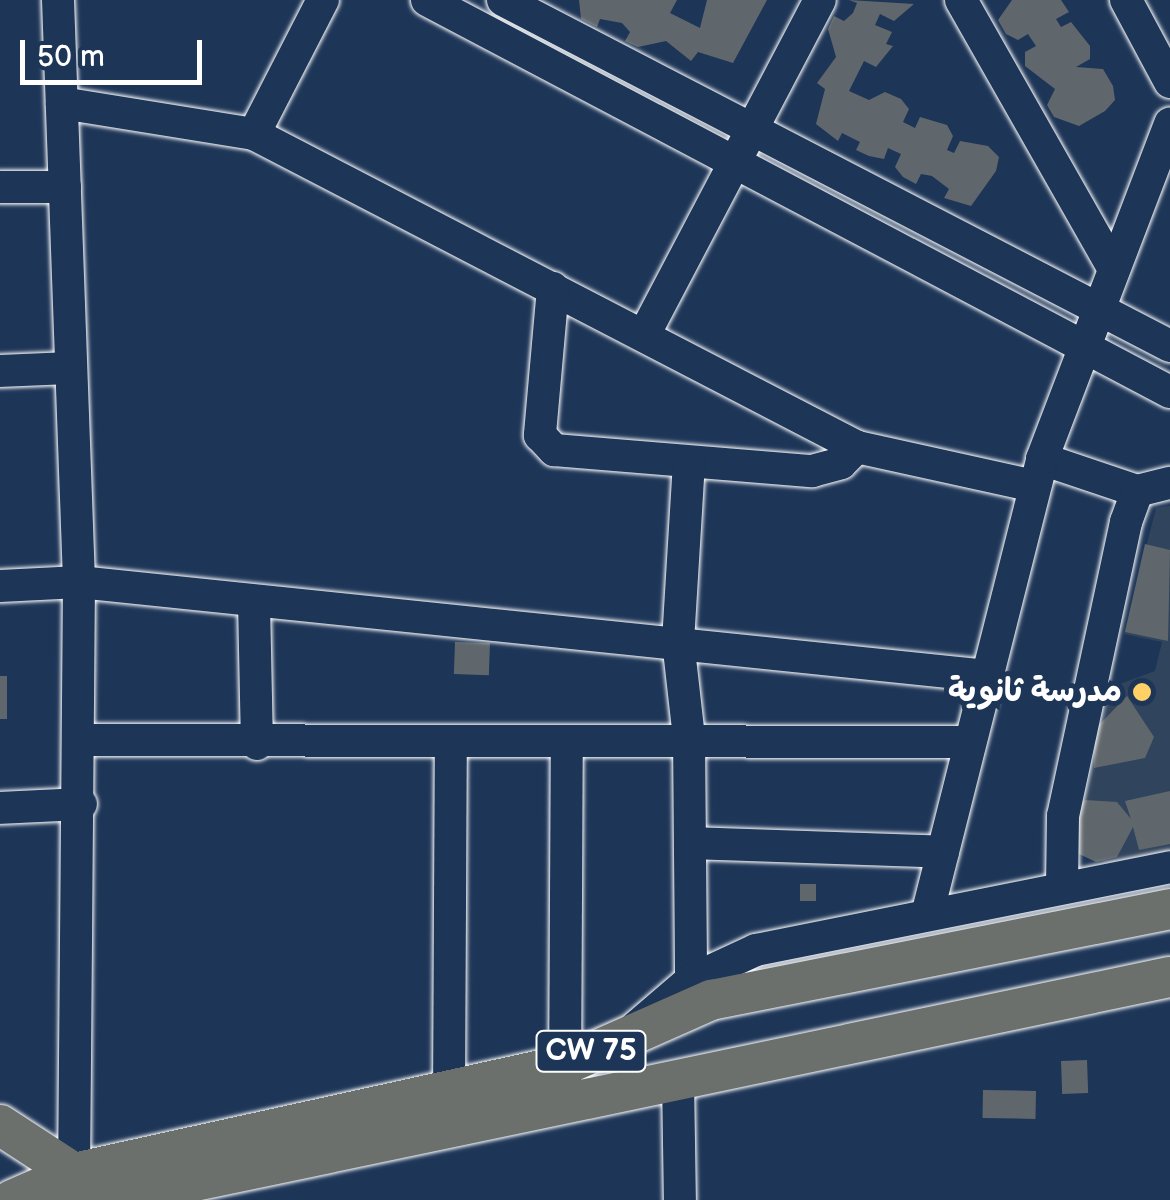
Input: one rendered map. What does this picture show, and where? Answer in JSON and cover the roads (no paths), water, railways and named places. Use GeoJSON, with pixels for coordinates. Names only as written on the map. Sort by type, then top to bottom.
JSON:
{"type":"FeatureCollection","features":[{"type":"Feature","properties":{"kind":"main road","name":"CW 75"},"geometry":{"type":"LineString","coordinates":[[104,1200],[564,1084],[632,1030],[711,1000],[825,972],[1170,908]]}},
{"type":"Feature","properties":{"kind":"main road","name":"CW 75"},"geometry":{"type":"LineString","coordinates":[[12,1200],[449,1095],[678,1079],[1170,977]]}},
{"type":"Feature","properties":{"kind":"main road"},"geometry":{"type":"LineString","coordinates":[[0,1125],[78,1187]]}},
{"type":"Feature","properties":{"kind":"street"},"geometry":{"type":"LineString","coordinates":[[58,0],[79,582],[78,1187]]}},
{"type":"Feature","properties":{"kind":"street"},"geometry":{"type":"LineString","coordinates":[[254,134],[323,0]]}},
{"type":"Feature","properties":{"kind":"street"},"geometry":{"type":"LineString","coordinates":[[427,0],[1079,350],[1170,392]]}},
{"type":"Feature","properties":{"kind":"street"},"geometry":{"type":"LineString","coordinates":[[503,0],[1095,312],[1170,346]]}},
{"type":"Feature","properties":{"kind":"street"},"geometry":{"type":"LineString","coordinates":[[644,335],[738,167],[820,0]]}},
{"type":"Feature","properties":{"kind":"street"},"geometry":{"type":"LineString","coordinates":[[961,0],[1113,268]]}},
{"type":"Feature","properties":{"kind":"street"},"geometry":{"type":"LineString","coordinates":[[1126,0],[1170,82]]}},
{"type":"Feature","properties":{"kind":"street"},"geometry":{"type":"LineString","coordinates":[[62,103],[254,134],[857,447],[1137,491],[1170,483]]}},
{"type":"Feature","properties":{"kind":"street"},"geometry":{"type":"LineString","coordinates":[[928,911],[1038,473],[1079,350],[1170,124]]}},
{"type":"Feature","properties":{"kind":"street"},"geometry":{"type":"LineString","coordinates":[[0,187],[65,187]]}},
{"type":"Feature","properties":{"kind":"street"},"geometry":{"type":"LineString","coordinates":[[553,288],[540,435],[554,450],[812,470],[840,463],[857,447]]}},
{"type":"Feature","properties":{"kind":"street"},"geometry":{"type":"LineString","coordinates":[[0,371],[71,368]]}},
{"type":"Feature","properties":{"kind":"street"},"geometry":{"type":"LineString","coordinates":[[689,462],[678,640],[688,737],[691,980]]}},
{"type":"Feature","properties":{"kind":"street"},"geometry":{"type":"LineString","coordinates":[[1062,887],[1063,816],[1137,491]]}},
{"type":"Feature","properties":{"kind":"street"},"geometry":{"type":"LineString","coordinates":[[0,586],[79,582],[254,602],[678,640],[987,676]]}},
{"type":"Feature","properties":{"kind":"street"},"geometry":{"type":"LineString","coordinates":[[254,602],[257,744]]}},
{"type":"Feature","properties":{"kind":"street"},"geometry":{"type":"LineString","coordinates":[[80,740],[452,745],[688,737],[970,742]]}},
{"type":"Feature","properties":{"kind":"street"},"geometry":{"type":"LineString","coordinates":[[564,1084],[567,743]]}},
{"type":"Feature","properties":{"kind":"street"},"geometry":{"type":"LineString","coordinates":[[449,1095],[452,745]]}},
{"type":"Feature","properties":{"kind":"street"},"geometry":{"type":"LineString","coordinates":[[0,808],[80,804]]}},
{"type":"Feature","properties":{"kind":"street"},"geometry":{"type":"LineString","coordinates":[[691,843],[943,852]]}},
{"type":"Feature","properties":{"kind":"street"},"geometry":{"type":"LineString","coordinates":[[632,1030],[691,980],[756,950],[928,911],[1170,867]]}},
{"type":"Feature","properties":{"kind":"street"},"geometry":{"type":"LineString","coordinates":[[678,1079],[680,1200]]}},
{"type":"Feature","properties":{"kind":"place","name":"مدرسة ثانوية"},"geometry":{"type":"Point","coordinates":[1142,692]}}]}
